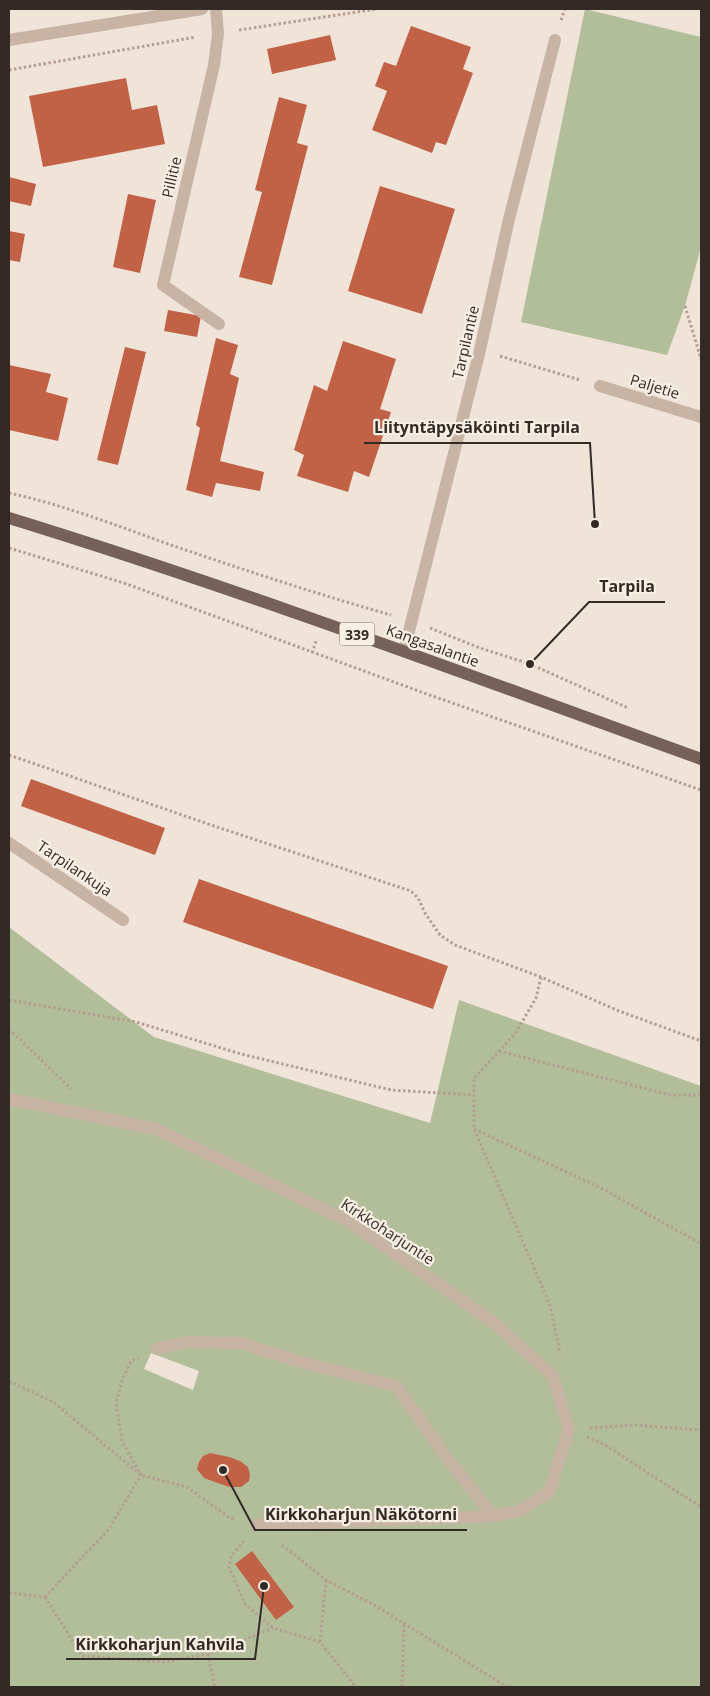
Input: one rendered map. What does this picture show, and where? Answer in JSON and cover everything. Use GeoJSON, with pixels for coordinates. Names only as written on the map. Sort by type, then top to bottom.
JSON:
{"type":"FeatureCollection","features":[{"type":"Feature","properties":{"kind":"main road","name":"Kangasalantie"},"geometry":{"type":"LineString","coordinates":[[9,518],[113,550],[323,622],[701,759]]}},
{"type":"Feature","properties":{"kind":"street"},"geometry":{"type":"LineString","coordinates":[[9,40],[202,9]]}},
{"type":"Feature","properties":{"kind":"street","name":"Pillitie"},"geometry":{"type":"LineString","coordinates":[[216,9],[218,34],[214,65],[162,285],[219,324]]}},
{"type":"Feature","properties":{"kind":"street","name":"Tarpilantie"},"geometry":{"type":"LineString","coordinates":[[404,652],[480,350],[509,219],[555,40]]}},
{"type":"Feature","properties":{"kind":"street","name":"Paljetie"},"geometry":{"type":"LineString","coordinates":[[600,386],[701,417]]}},
{"type":"Feature","properties":{"kind":"street","name":"Tarpilankuja"},"geometry":{"type":"LineString","coordinates":[[9,843],[123,920]]}},
{"type":"Feature","properties":{"kind":"street","name":"Kirkkoharjuntie"},"geometry":{"type":"LineString","coordinates":[[9,1098],[156,1129],[348,1221],[493,1322],[553,1376],[569,1429]]}},
{"type":"Feature","properties":{"kind":"street"},"geometry":{"type":"LineString","coordinates":[[157,1349],[186,1342],[240,1343],[298,1361],[396,1386],[447,1458],[493,1516]]}},
{"type":"Feature","properties":{"kind":"street"},"geometry":{"type":"LineString","coordinates":[[256,1524],[493,1516],[519,1511],[549,1492],[569,1429]]}},
{"type":"Feature","properties":{"kind":"path"},"geometry":{"type":"LineString","coordinates":[[9,70],[377,9]]}},
{"type":"Feature","properties":{"kind":"path"},"geometry":{"type":"LineString","coordinates":[[685,306],[701,359]]}},
{"type":"Feature","properties":{"kind":"path"},"geometry":{"type":"LineString","coordinates":[[480,350],[600,386]]}},
{"type":"Feature","properties":{"kind":"path"},"geometry":{"type":"LineString","coordinates":[[9,493],[105,522],[338,600],[412,620],[480,648],[530,664],[636,711]]}},
{"type":"Feature","properties":{"kind":"path"},"geometry":{"type":"LineString","coordinates":[[9,548],[124,583],[424,693],[701,790]]}},
{"type":"Feature","properties":{"kind":"path"},"geometry":{"type":"LineString","coordinates":[[9,755],[214,826],[411,891],[418,898],[425,913],[440,935],[455,945],[701,1041]]}},
{"type":"Feature","properties":{"kind":"path"},"geometry":{"type":"LineString","coordinates":[[541,977],[536,998],[515,1034],[474,1078],[474,1129],[550,1305],[562,1361]]}},
{"type":"Feature","properties":{"kind":"path"},"geometry":{"type":"LineString","coordinates":[[9,1000],[136,1022],[241,1054],[391,1090],[474,1095]]}},
{"type":"Feature","properties":{"kind":"path"},"geometry":{"type":"LineString","coordinates":[[9,1029],[71,1090]]}},
{"type":"Feature","properties":{"kind":"path"},"geometry":{"type":"LineString","coordinates":[[499,1051],[670,1094],[701,1095]]}},
{"type":"Feature","properties":{"kind":"path"},"geometry":{"type":"LineString","coordinates":[[474,1129],[601,1188],[701,1244]]}},
{"type":"Feature","properties":{"kind":"path"},"geometry":{"type":"LineString","coordinates":[[141,1475],[122,1441],[116,1403],[122,1381],[131,1361],[157,1349]]}},
{"type":"Feature","properties":{"kind":"path"},"geometry":{"type":"LineString","coordinates":[[9,1381],[53,1402],[141,1475],[187,1487],[230,1518],[256,1524],[326,1580],[376,1606],[507,1687]]}},
{"type":"Feature","properties":{"kind":"path"},"geometry":{"type":"LineString","coordinates":[[569,1429],[635,1425],[701,1430]]}},
{"type":"Feature","properties":{"kind":"path"},"geometry":{"type":"LineString","coordinates":[[569,1429],[606,1445],[701,1508]]}},
{"type":"Feature","properties":{"kind":"path"},"geometry":{"type":"LineString","coordinates":[[45,1597],[109,1530],[141,1475]]}},
{"type":"Feature","properties":{"kind":"path"},"geometry":{"type":"LineString","coordinates":[[256,1524],[231,1557],[229,1567],[245,1604],[273,1628],[320,1642],[356,1687]]}},
{"type":"Feature","properties":{"kind":"path"},"geometry":{"type":"LineString","coordinates":[[320,1642],[326,1580]]}},
{"type":"Feature","properties":{"kind":"path"},"geometry":{"type":"LineString","coordinates":[[9,1593],[45,1597]]}},
{"type":"Feature","properties":{"kind":"path"},"geometry":{"type":"LineString","coordinates":[[45,1597],[82,1656],[165,1662],[208,1654],[273,1628]]}},
{"type":"Feature","properties":{"kind":"path"},"geometry":{"type":"LineString","coordinates":[[402,1687],[404,1624]]}},
{"type":"Feature","properties":{"kind":"path"},"geometry":{"type":"LineString","coordinates":[[208,1654],[215,1687]]}},
{"type":"Feature","properties":{"kind":"green space"},"geometry":{"type":"Polygon","coordinates":[[[585,9],[701,37],[701,247],[685,306],[667,355],[521,322],[585,9]]]}},
{"type":"Feature","properties":{"kind":"green space"},"geometry":{"type":"Polygon","coordinates":[[[9,927],[154,1037],[430,1123],[459,1000],[701,1086],[701,1687],[9,1687],[9,927]],[[151,1353],[144,1369],[193,1390],[199,1371],[151,1353]]]}},
{"type":"Feature","properties":{"kind":"building"},"geometry":{"type":"Polygon","coordinates":[[[411,26],[471,47],[463,69],[473,73],[446,145],[436,142],[432,153],[372,130],[387,91],[375,86],[384,62],[396,66],[411,26]]]}},
{"type":"Feature","properties":{"kind":"building"},"geometry":{"type":"Polygon","coordinates":[[[330,35],[336,60],[272,74],[267,49],[330,35]]]}},
{"type":"Feature","properties":{"kind":"building"},"geometry":{"type":"Polygon","coordinates":[[[126,78],[132,110],[157,105],[165,144],[43,167],[29,96],[126,78]]]}},
{"type":"Feature","properties":{"kind":"building"},"geometry":{"type":"Polygon","coordinates":[[[279,97],[307,105],[297,143],[308,146],[272,285],[239,277],[262,192],[255,190],[279,97]]]}},
{"type":"Feature","properties":{"kind":"building"},"geometry":{"type":"Polygon","coordinates":[[[9,177],[36,184],[31,206],[9,201],[9,177]]]}},
{"type":"Feature","properties":{"kind":"building"},"geometry":{"type":"Polygon","coordinates":[[[380,186],[455,209],[422,314],[348,291],[380,186]]]}},
{"type":"Feature","properties":{"kind":"building"},"geometry":{"type":"Polygon","coordinates":[[[128,194],[156,200],[140,273],[113,267],[128,194]]]}},
{"type":"Feature","properties":{"kind":"building"},"geometry":{"type":"Polygon","coordinates":[[[9,231],[25,234],[20,262],[9,260],[9,231]]]}},
{"type":"Feature","properties":{"kind":"building"},"geometry":{"type":"Polygon","coordinates":[[[168,310],[201,316],[197,337],[164,331],[168,310]]]}},
{"type":"Feature","properties":{"kind":"building"},"geometry":{"type":"Polygon","coordinates":[[[216,338],[238,345],[230,374],[239,378],[220,461],[264,472],[260,491],[216,483],[212,497],[186,490],[200,428],[196,425],[216,338]]]}},
{"type":"Feature","properties":{"kind":"building"},"geometry":{"type":"Polygon","coordinates":[[[343,341],[396,359],[380,409],[391,412],[369,477],[354,471],[348,492],[297,476],[304,455],[294,450],[314,385],[327,391],[343,341]]]}},
{"type":"Feature","properties":{"kind":"building"},"geometry":{"type":"Polygon","coordinates":[[[125,347],[146,352],[118,465],[97,460],[125,347]]]}},
{"type":"Feature","properties":{"kind":"building"},"geometry":{"type":"Polygon","coordinates":[[[9,365],[51,374],[46,392],[68,398],[58,441],[9,430],[9,365]]]}},
{"type":"Feature","properties":{"kind":"building"},"geometry":{"type":"Polygon","coordinates":[[[31,779],[165,828],[155,855],[21,806],[31,779]]]}},
{"type":"Feature","properties":{"kind":"building"},"geometry":{"type":"Polygon","coordinates":[[[199,879],[448,966],[433,1009],[183,922],[199,879]]]}},
{"type":"Feature","properties":{"kind":"building"},"geometry":{"type":"Polygon","coordinates":[[[210,1453],[240,1461],[248,1467],[249,1481],[241,1487],[229,1487],[204,1478],[197,1469],[203,1456],[210,1453]]]}},
{"type":"Feature","properties":{"kind":"building"},"geometry":{"type":"Polygon","coordinates":[[[252,1551],[294,1607],[276,1620],[235,1564],[252,1551]]]}},
{"type":"Feature","properties":{"kind":"place","name":"Liityntäpysäköinti Tarpila"},"geometry":{"type":"Point","coordinates":[595,524]}},
{"type":"Feature","properties":{"kind":"place","name":"Tarpila"},"geometry":{"type":"Point","coordinates":[530,664]}},
{"type":"Feature","properties":{"kind":"place","name":"Kirkkoharjun Näkötorni"},"geometry":{"type":"Point","coordinates":[223,1470]}},
{"type":"Feature","properties":{"kind":"place","name":"Kirkkoharjun Kahvila"},"geometry":{"type":"Point","coordinates":[264,1586]}}]}
